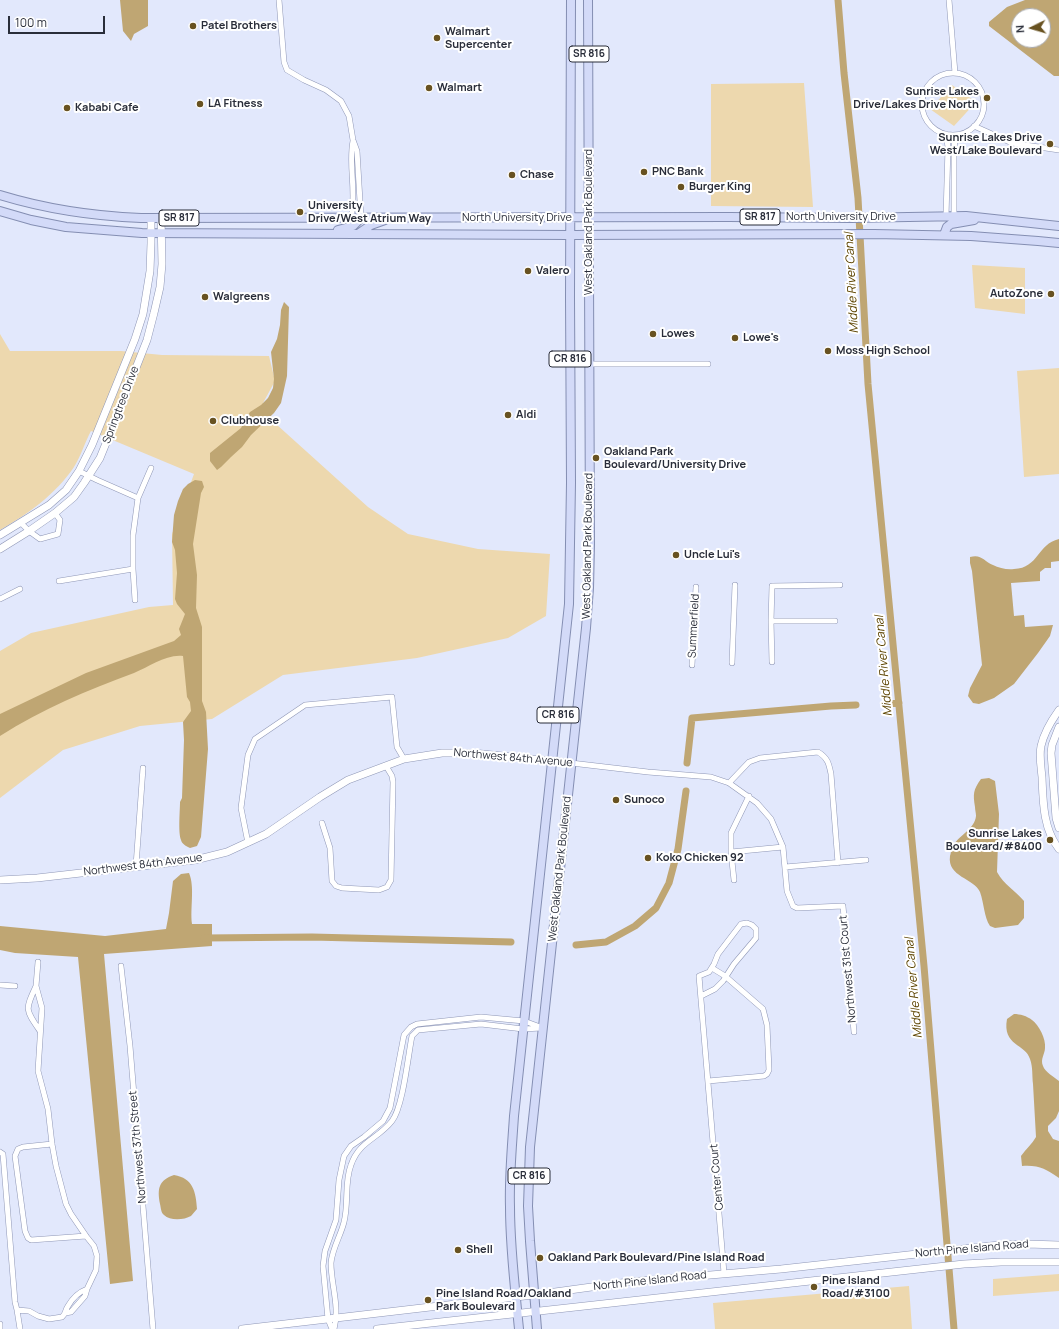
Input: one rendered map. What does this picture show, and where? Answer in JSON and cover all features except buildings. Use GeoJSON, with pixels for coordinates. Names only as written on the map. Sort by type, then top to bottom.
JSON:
{"type":"FeatureCollection","features":[{"type":"Feature","properties":{"kind":"main road","name":"West Oakland Park Boulevard"},"geometry":{"type":"LineString","coordinates":[[519,1329],[511,1244],[510,1183],[514,1116],[567,634],[570,584],[571,0]]}},
{"type":"Feature","properties":{"kind":"main road","name":"West Oakland Park Boulevard"},"geometry":{"type":"LineString","coordinates":[[537,1329],[529,1234],[529,1177],[532,1124],[586,628],[589,588],[590,364],[588,0]]}},
{"type":"Feature","properties":{"kind":"main road","name":"North University Drive"},"geometry":{"type":"LineString","coordinates":[[0,195],[25,203],[64,210],[119,217],[151,218],[851,218],[950,216],[1059,226]]}},
{"type":"Feature","properties":{"kind":"main road","name":"North University Drive"},"geometry":{"type":"LineString","coordinates":[[0,211],[31,220],[66,226],[99,230],[151,233],[570,235],[874,234],[944,235],[1059,243]]}},
{"type":"Feature","properties":{"kind":"main road"},"geometry":{"type":"LineString","coordinates":[[320,234],[353,226],[361,218]]}},
{"type":"Feature","properties":{"kind":"main road"},"geometry":{"type":"LineString","coordinates":[[358,234],[371,225],[390,218]]}},
{"type":"Feature","properties":{"kind":"main road"},"geometry":{"type":"LineString","coordinates":[[944,235],[947,227],[951,224],[983,218]]}},
{"type":"Feature","properties":{"kind":"street"},"geometry":{"type":"LineString","coordinates":[[278,0],[284,62],[287,70],[326,90],[341,101],[349,116],[353,140],[357,150],[361,218]]}},
{"type":"Feature","properties":{"kind":"street"},"geometry":{"type":"LineString","coordinates":[[949,0],[955,73]]}},
{"type":"Feature","properties":{"kind":"street"},"geometry":{"type":"LineString","coordinates":[[955,73],[964,75],[978,86],[984,103],[983,112],[980,119],[974,126],[963,134],[956,135],[939,132],[933,128],[928,122],[922,107],[922,100],[924,92],[934,80],[940,76],[955,73]]}},
{"type":"Feature","properties":{"kind":"street"},"geometry":{"type":"LineString","coordinates":[[974,126],[1012,143],[1059,150]]}},
{"type":"Feature","properties":{"kind":"street"},"geometry":{"type":"LineString","coordinates":[[946,134],[948,147],[950,216]]}},
{"type":"Feature","properties":{"kind":"street"},"geometry":{"type":"LineString","coordinates":[[950,216],[956,135]]}},
{"type":"Feature","properties":{"kind":"street"},"geometry":{"type":"LineString","coordinates":[[351,218],[354,208],[351,151],[353,140]]}},
{"type":"Feature","properties":{"kind":"street","name":"Springtree Drive"},"geometry":{"type":"LineString","coordinates":[[0,535],[49,506],[66,490],[79,471],[100,428],[135,339],[143,314],[150,271],[151,218]]}},
{"type":"Feature","properties":{"kind":"street","name":"Springtree Drive"},"geometry":{"type":"LineString","coordinates":[[0,549],[55,513],[74,497],[100,458],[147,340],[154,313],[160,287],[162,264],[161,218]]}},
{"type":"Feature","properties":{"kind":"street"},"geometry":{"type":"LineString","coordinates":[[590,364],[708,364]]}},
{"type":"Feature","properties":{"kind":"street"},"geometry":{"type":"LineString","coordinates":[[135,600],[133,535],[138,498],[151,468]]}},
{"type":"Feature","properties":{"kind":"street"},"geometry":{"type":"LineString","coordinates":[[79,471],[138,498]]}},
{"type":"Feature","properties":{"kind":"street"},"geometry":{"type":"LineString","coordinates":[[21,523],[40,539],[58,534],[60,520],[55,513]]}},
{"type":"Feature","properties":{"kind":"street"},"geometry":{"type":"LineString","coordinates":[[59,581],[133,569]]}},
{"type":"Feature","properties":{"kind":"street"},"geometry":{"type":"LineString","coordinates":[[732,663],[735,585]]}},
{"type":"Feature","properties":{"kind":"street"},"geometry":{"type":"LineString","coordinates":[[772,662],[772,586],[840,585]]}},
{"type":"Feature","properties":{"kind":"street","name":"Summerfield"},"geometry":{"type":"LineString","coordinates":[[692,665],[696,587]]}},
{"type":"Feature","properties":{"kind":"street"},"geometry":{"type":"LineString","coordinates":[[0,599],[20,589]]}},
{"type":"Feature","properties":{"kind":"street"},"geometry":{"type":"LineString","coordinates":[[771,621],[836,621]]}},
{"type":"Feature","properties":{"kind":"street"},"geometry":{"type":"LineString","coordinates":[[248,843],[242,808],[248,755],[252,744],[255,739],[305,705],[392,697],[396,747],[404,759]]}},
{"type":"Feature","properties":{"kind":"street"},"geometry":{"type":"LineString","coordinates":[[1059,710],[1045,734],[1040,756],[1046,820],[1052,838],[1059,849]]}},
{"type":"Feature","properties":{"kind":"street"},"geometry":{"type":"LineString","coordinates":[[1059,727],[1052,745],[1051,753],[1056,818],[1059,828]]}},
{"type":"Feature","properties":{"kind":"street"},"geometry":{"type":"LineString","coordinates":[[729,783],[750,762],[760,758],[818,752],[824,756],[828,761],[831,774],[838,863]]}},
{"type":"Feature","properties":{"kind":"street","name":"Northwest 84th Avenue"},"geometry":{"type":"LineString","coordinates":[[0,880],[37,878],[195,860],[227,852],[266,834],[320,797],[348,780],[404,759],[442,753],[473,753],[553,760],[648,772],[711,777],[729,783],[757,803],[771,819],[783,847],[787,891],[793,906],[797,908],[843,906]]}},
{"type":"Feature","properties":{"kind":"street"},"geometry":{"type":"LineString","coordinates":[[322,823],[330,848],[332,881],[336,886],[342,888],[379,890],[387,887],[391,880],[393,782],[392,776],[386,766]]}},
{"type":"Feature","properties":{"kind":"street"},"geometry":{"type":"LineString","coordinates":[[136,866],[143,768]]}},
{"type":"Feature","properties":{"kind":"street"},"geometry":{"type":"LineString","coordinates":[[734,880],[731,852],[731,833],[748,796]]}},
{"type":"Feature","properties":{"kind":"street"},"geometry":{"type":"LineString","coordinates":[[731,852],[783,847]]}},
{"type":"Feature","properties":{"kind":"street"},"geometry":{"type":"LineString","coordinates":[[785,867],[866,860]]}},
{"type":"Feature","properties":{"kind":"street","name":"Northwest 31st Court"},"geometry":{"type":"LineString","coordinates":[[843,906],[854,1032]]}},
{"type":"Feature","properties":{"kind":"street","name":"Center Court"},"geometry":{"type":"LineString","coordinates":[[701,996],[715,989],[723,981],[725,976],[756,938],[756,929],[752,924],[741,924],[718,954],[709,972],[699,976],[724,1273]]}},
{"type":"Feature","properties":{"kind":"street"},"geometry":{"type":"LineString","coordinates":[[38,962],[36,986],[28,1004],[28,1011],[40,1032]]}},
{"type":"Feature","properties":{"kind":"street","name":"Northwest 37th Street"},"geometry":{"type":"LineString","coordinates":[[121,966],[130,1054],[153,1329]]}},
{"type":"Feature","properties":{"kind":"street"},"geometry":{"type":"LineString","coordinates":[[708,1081],[764,1076],[769,1070],[767,1025],[763,1009],[725,976],[712,968]]}},
{"type":"Feature","properties":{"kind":"street"},"geometry":{"type":"LineString","coordinates":[[0,984],[15,986]]}},
{"type":"Feature","properties":{"kind":"street"},"geometry":{"type":"LineString","coordinates":[[17,1310],[29,1311],[38,1316],[49,1319],[62,1317],[66,1313],[67,1306],[80,1292],[87,1289],[96,1270],[97,1256],[94,1246],[71,1214],[66,1204],[56,1166],[48,1109],[38,1071],[42,1008],[36,986]]}},
{"type":"Feature","properties":{"kind":"street"},"geometry":{"type":"LineString","coordinates":[[333,1329],[328,1319],[324,1258],[336,1220],[338,1191],[344,1156],[351,1146],[383,1121],[390,1108],[404,1035],[411,1027],[417,1024],[480,1017],[542,1028]]}},
{"type":"Feature","properties":{"kind":"street"},"geometry":{"type":"LineString","coordinates":[[333,1329],[337,1318],[331,1260],[344,1221],[346,1190],[351,1164],[358,1149],[382,1131],[393,1120],[400,1101],[412,1036],[418,1030],[481,1024],[524,1025],[542,1028]]}},
{"type":"Feature","properties":{"kind":"street"},"geometry":{"type":"LineString","coordinates":[[404,1035],[409,1048]]}},
{"type":"Feature","properties":{"kind":"street"},"geometry":{"type":"LineString","coordinates":[[52,1144],[23,1147],[18,1149],[16,1156],[25,1231],[28,1238],[31,1240],[86,1236]]}},
{"type":"Feature","properties":{"kind":"street"},"geometry":{"type":"LineString","coordinates":[[0,1152],[2,1154],[15,1302],[20,1329]]}},
{"type":"Feature","properties":{"kind":"street","name":"North Pine Island Road"},"geometry":{"type":"LineString","coordinates":[[242,1329],[533,1295],[628,1282],[781,1269],[962,1249],[1027,1244],[1059,1245]]}},
{"type":"Feature","properties":{"kind":"street","name":"North Pine Island Road"},"geometry":{"type":"LineString","coordinates":[[378,1329],[964,1264],[1059,1262]]}},
{"type":"Feature","properties":{"kind":"street"},"geometry":{"type":"LineString","coordinates":[[0,1324],[0,1329]]}},
{"type":"Feature","properties":{"kind":"shaded area"},"geometry":{"type":"Polygon","coordinates":[[[120,0],[148,0],[148,26],[134,34],[131,41],[123,31],[120,0]]]}},
{"type":"Feature","properties":{"kind":"shaded area"},"geometry":{"type":"Polygon","coordinates":[[[1025,0],[1059,0],[1059,76],[1054,76],[1018,48],[1051,48],[1051,8],[1011,8],[1011,43],[989,26],[989,22],[1007,7],[1025,0]]]}},
{"type":"Feature","properties":{"kind":"shaded area"},"geometry":{"type":"Polygon","coordinates":[[[804,83],[813,207],[711,206],[711,84],[804,83]]]}},
{"type":"Feature","properties":{"kind":"shaded area"},"geometry":{"type":"Polygon","coordinates":[[[952,85],[976,102],[954,126],[930,109],[952,85]]]}},
{"type":"Feature","properties":{"kind":"shaded area"},"geometry":{"type":"Polygon","coordinates":[[[972,265],[1025,268],[1025,314],[975,308],[972,265]]]}},
{"type":"Feature","properties":{"kind":"shaded area"},"geometry":{"type":"Polygon","coordinates":[[[284,302],[289,307],[287,376],[281,403],[274,413],[251,435],[242,447],[217,470],[210,461],[210,453],[241,428],[250,412],[261,405],[268,398],[273,388],[274,379],[271,352],[277,339],[281,310],[284,302]]]}},
{"type":"Feature","properties":{"kind":"shaded area"},"geometry":{"type":"Polygon","coordinates":[[[0,334],[10,351],[121,351],[162,355],[269,356],[275,381],[263,403],[276,424],[368,507],[408,534],[478,549],[550,554],[546,616],[508,638],[417,658],[283,675],[212,719],[140,726],[63,750],[0,798],[0,651],[31,633],[149,607],[173,605],[172,534],[194,474],[91,431],[74,467],[59,486],[41,503],[0,530],[0,334]]]}},
{"type":"Feature","properties":{"kind":"shaded area"},"geometry":{"type":"Polygon","coordinates":[[[1059,368],[1059,474],[1024,477],[1017,371],[1059,368]]]}},
{"type":"Feature","properties":{"kind":"shaded area"},"geometry":{"type":"Polygon","coordinates":[[[195,480],[202,481],[204,487],[201,493],[193,544],[197,575],[196,608],[202,627],[202,701],[206,712],[208,749],[201,837],[197,846],[190,848],[184,845],[180,836],[179,827],[180,802],[182,798],[184,740],[183,722],[191,711],[190,702],[187,697],[183,656],[164,659],[134,673],[82,693],[32,717],[0,736],[0,714],[86,673],[174,641],[181,635],[179,629],[185,614],[175,599],[177,573],[175,550],[172,542],[174,515],[183,489],[195,480]]]}},
{"type":"Feature","properties":{"kind":"shaded area"},"geometry":{"type":"Polygon","coordinates":[[[1059,539],[1059,561],[1051,562],[1051,568],[1045,568],[1040,572],[1040,581],[1011,583],[1014,616],[1024,615],[1025,627],[1053,625],[1050,636],[1014,684],[994,698],[979,704],[973,703],[968,696],[970,688],[982,665],[970,557],[980,557],[998,567],[1011,569],[1022,568],[1028,565],[1046,546],[1059,539]]]}},
{"type":"Feature","properties":{"kind":"shaded area"},"geometry":{"type":"Polygon","coordinates":[[[989,778],[995,781],[999,814],[997,872],[1024,901],[1024,918],[1018,925],[995,928],[990,926],[988,922],[980,892],[977,887],[957,873],[950,863],[952,847],[958,839],[970,829],[975,821],[976,815],[974,795],[976,786],[981,779],[989,778]]]}},
{"type":"Feature","properties":{"kind":"shaded area"},"geometry":{"type":"Polygon","coordinates":[[[189,873],[192,885],[192,924],[212,924],[212,946],[104,954],[133,1281],[110,1284],[78,957],[15,953],[0,950],[0,926],[105,936],[166,929],[173,881],[181,874],[189,873]]]}},
{"type":"Feature","properties":{"kind":"shaded area"},"geometry":{"type":"Polygon","coordinates":[[[1014,1014],[1019,1014],[1035,1022],[1045,1044],[1042,1061],[1043,1066],[1059,1081],[1059,1111],[1056,1118],[1048,1126],[1048,1131],[1053,1139],[1059,1141],[1059,1178],[1042,1168],[1022,1166],[1021,1156],[1036,1137],[1031,1062],[1028,1054],[1011,1040],[1006,1028],[1007,1019],[1014,1014]]]}},
{"type":"Feature","properties":{"kind":"shaded area"},"geometry":{"type":"Polygon","coordinates":[[[174,1175],[185,1179],[189,1183],[196,1197],[197,1209],[191,1216],[185,1218],[177,1219],[167,1217],[161,1210],[159,1198],[160,1185],[165,1179],[174,1175]]]}},
{"type":"Feature","properties":{"kind":"shaded area"},"geometry":{"type":"Polygon","coordinates":[[[1059,1274],[1059,1291],[993,1296],[993,1279],[1059,1274]]]}},
{"type":"Feature","properties":{"kind":"shaded area"},"geometry":{"type":"Polygon","coordinates":[[[909,1286],[912,1329],[715,1329],[713,1303],[909,1286]]]}},
{"type":"Feature","properties":{"kind":"waterway","name":"Middle River Canal"},"geometry":{"type":"LineString","coordinates":[[838,0],[844,73],[858,198],[868,384],[924,966],[954,1329]]}},
{"type":"Feature","properties":{"kind":"waterway"},"geometry":{"type":"LineString","coordinates":[[887,704],[899,703]]}},
{"type":"Feature","properties":{"kind":"waterway"},"geometry":{"type":"LineString","coordinates":[[687,763],[692,718],[856,705]]}},
{"type":"Feature","properties":{"kind":"waterway"},"geometry":{"type":"LineString","coordinates":[[576,945],[606,942],[635,926],[656,908],[669,883],[678,849],[686,791]]}},
{"type":"Feature","properties":{"kind":"waterway"},"geometry":{"type":"LineString","coordinates":[[204,938],[312,937],[511,942]]}},
{"type":"Feature","properties":{"kind":"place","name":"Patel Brothers"},"geometry":{"type":"Point","coordinates":[193,26]}},
{"type":"Feature","properties":{"kind":"place","name":"Walmart Supercenter"},"geometry":{"type":"Point","coordinates":[437,38]}},
{"type":"Feature","properties":{"kind":"place","name":"Walmart"},"geometry":{"type":"Point","coordinates":[429,88]}},
{"type":"Feature","properties":{"kind":"place","name":"Sunrise Lakes Drive/Lakes Drive North"},"geometry":{"type":"Point","coordinates":[987,98]}},
{"type":"Feature","properties":{"kind":"place","name":"LA Fitness"},"geometry":{"type":"Point","coordinates":[200,104]}},
{"type":"Feature","properties":{"kind":"place","name":"Kababi Cafe"},"geometry":{"type":"Point","coordinates":[67,108]}},
{"type":"Feature","properties":{"kind":"place","name":"Sunrise Lakes Drive West/Lake Boulevard"},"geometry":{"type":"Point","coordinates":[1050,144]}},
{"type":"Feature","properties":{"kind":"place","name":"PNC Bank"},"geometry":{"type":"Point","coordinates":[644,172]}},
{"type":"Feature","properties":{"kind":"place","name":"Chase"},"geometry":{"type":"Point","coordinates":[512,175]}},
{"type":"Feature","properties":{"kind":"place","name":"Burger King"},"geometry":{"type":"Point","coordinates":[681,187]}},
{"type":"Feature","properties":{"kind":"place","name":"University Drive/West Atrium Way"},"geometry":{"type":"Point","coordinates":[300,212]}},
{"type":"Feature","properties":{"kind":"place","name":"Valero"},"geometry":{"type":"Point","coordinates":[528,271]}},
{"type":"Feature","properties":{"kind":"place","name":"AutoZone"},"geometry":{"type":"Point","coordinates":[1051,294]}},
{"type":"Feature","properties":{"kind":"place","name":"Walgreens"},"geometry":{"type":"Point","coordinates":[205,297]}},
{"type":"Feature","properties":{"kind":"place","name":"Lowes"},"geometry":{"type":"Point","coordinates":[653,334]}},
{"type":"Feature","properties":{"kind":"place","name":"Lowe's"},"geometry":{"type":"Point","coordinates":[735,338]}},
{"type":"Feature","properties":{"kind":"place","name":"Moss High School"},"geometry":{"type":"Point","coordinates":[828,351]}},
{"type":"Feature","properties":{"kind":"place","name":"Aldi"},"geometry":{"type":"Point","coordinates":[508,415]}},
{"type":"Feature","properties":{"kind":"place","name":"Clubhouse"},"geometry":{"type":"Point","coordinates":[213,421]}},
{"type":"Feature","properties":{"kind":"place","name":"Oakland Park Boulevard/University Drive"},"geometry":{"type":"Point","coordinates":[596,458]}},
{"type":"Feature","properties":{"kind":"place","name":"Uncle Lui's"},"geometry":{"type":"Point","coordinates":[676,555]}},
{"type":"Feature","properties":{"kind":"place","name":"Sunoco"},"geometry":{"type":"Point","coordinates":[616,800]}},
{"type":"Feature","properties":{"kind":"place","name":"Sunrise Lakes Boulevard/#8400"},"geometry":{"type":"Point","coordinates":[1050,840]}},
{"type":"Feature","properties":{"kind":"place","name":"Koko Chicken 92"},"geometry":{"type":"Point","coordinates":[648,858]}},
{"type":"Feature","properties":{"kind":"place","name":"Shell"},"geometry":{"type":"Point","coordinates":[458,1250]}},
{"type":"Feature","properties":{"kind":"place","name":"Oakland Park Boulevard/Pine Island Road"},"geometry":{"type":"Point","coordinates":[540,1258]}},
{"type":"Feature","properties":{"kind":"place","name":"Pine Island Road/#3100"},"geometry":{"type":"Point","coordinates":[814,1287]}},
{"type":"Feature","properties":{"kind":"place","name":"Pine Island Road/Oakland Park Boulevard"},"geometry":{"type":"Point","coordinates":[428,1300]}}]}
